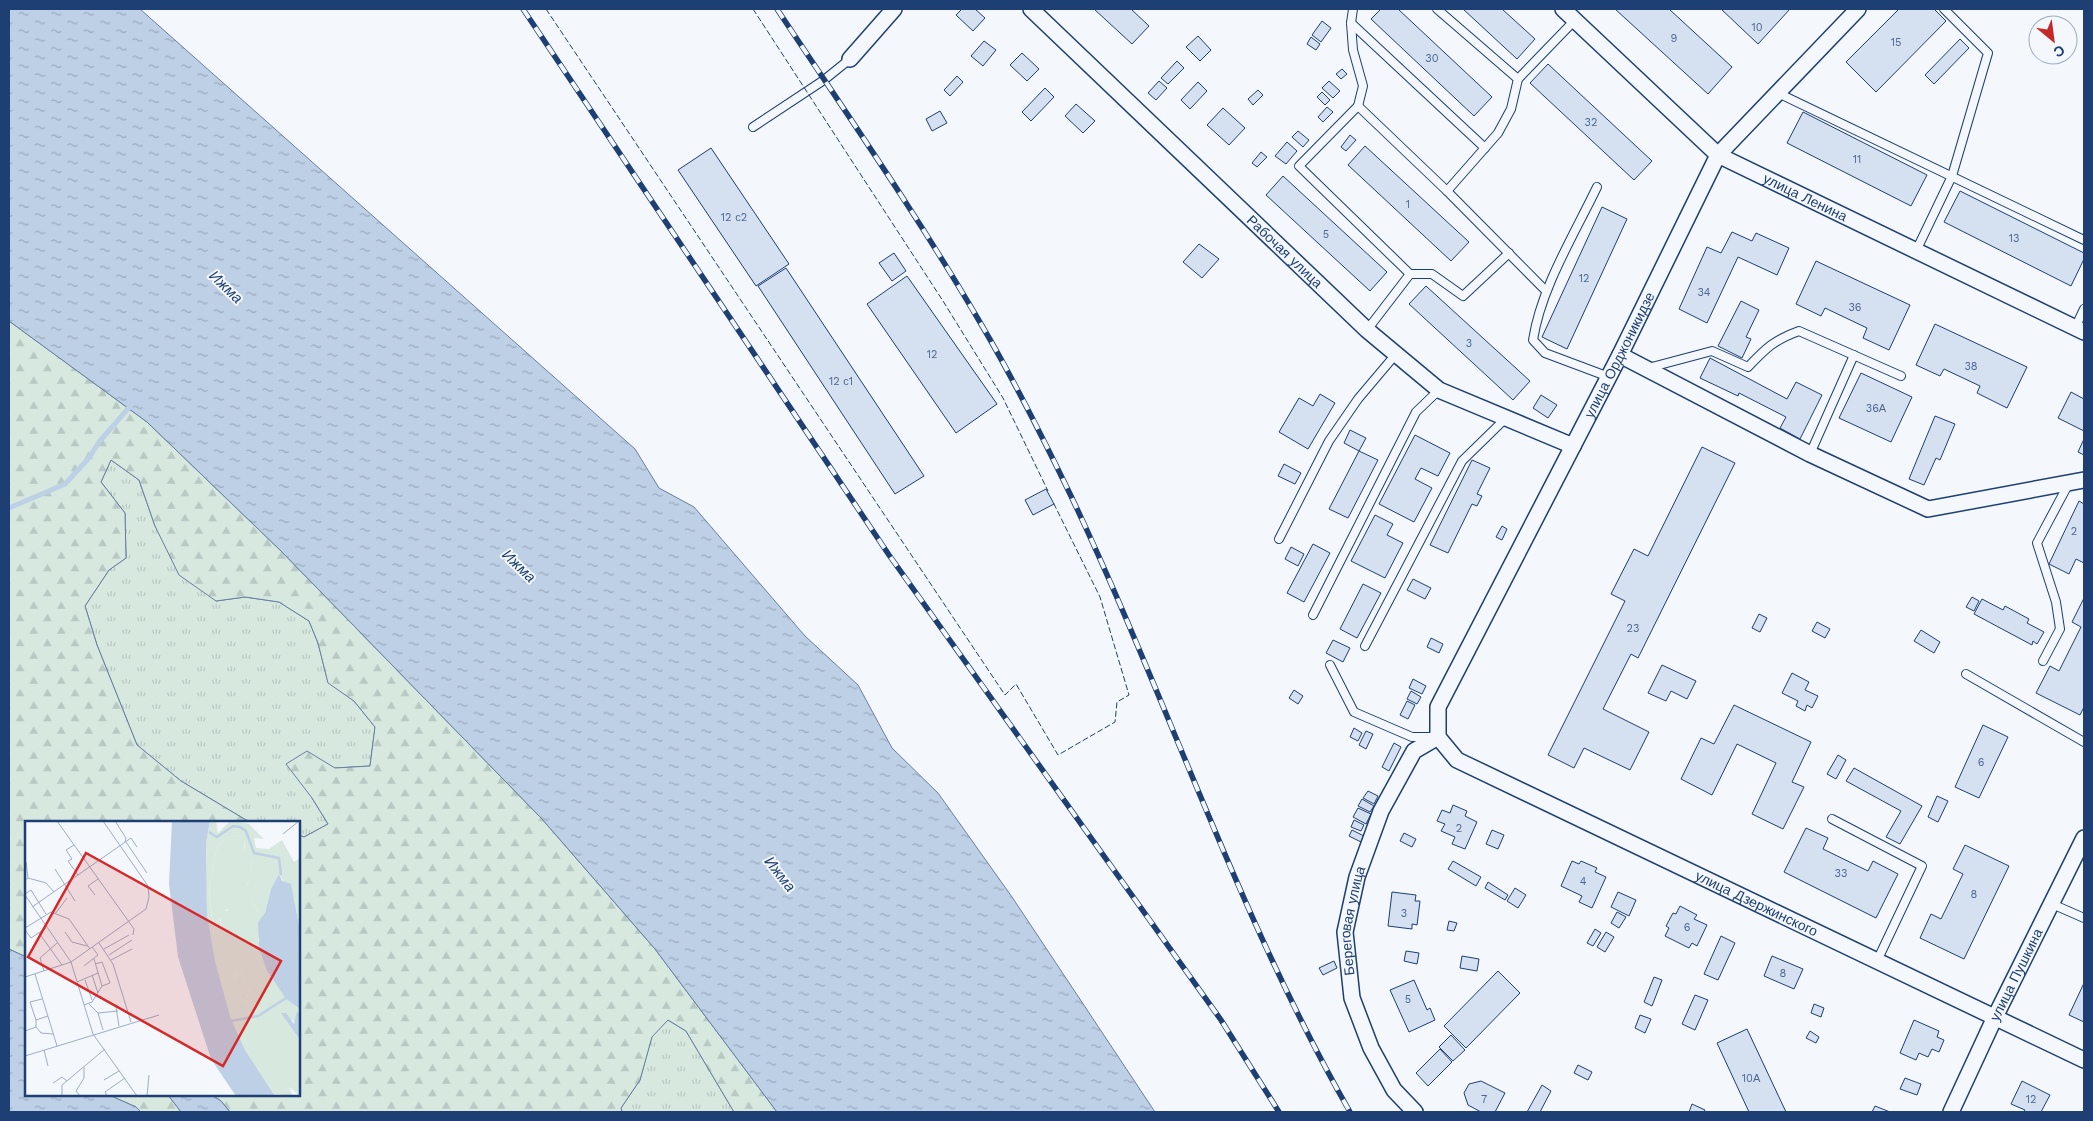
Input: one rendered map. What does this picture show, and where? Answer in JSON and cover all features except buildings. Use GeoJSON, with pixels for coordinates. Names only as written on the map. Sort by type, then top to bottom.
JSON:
{"type":"FeatureCollection","features":[{"type":"Feature","properties":{"kind":"street"},"geometry":{"type":"LineString","coordinates":[[850,59],[894,9]]}},
{"type":"Feature","properties":{"kind":"street","name":"Рабочая улица"},"geometry":{"type":"LineString","coordinates":[[1031,9],[1367,330],[1439,390],[1573,446]]}},
{"type":"Feature","properties":{"kind":"street","name":"улица Ленина"},"geometry":{"type":"LineString","coordinates":[[1563,9],[1718,155],[2079,330]]}},
{"type":"Feature","properties":{"kind":"street","name":"улица Орджоникидзе"},"geometry":{"type":"LineString","coordinates":[[1438,737],[1438,707],[1620,355],[1718,155],[1858,9]]}},
{"type":"Feature","properties":{"kind":"street"},"geometry":{"type":"LineString","coordinates":[[1620,355],[1810,454],[1928,509],[2077,481]]}},
{"type":"Feature","properties":{"kind":"street","name":"улица Дзержинского"},"geometry":{"type":"LineString","coordinates":[[1438,737],[1458,760],[2084,1060]]}},
{"type":"Feature","properties":{"kind":"street","name":"Береговая улица"},"geometry":{"type":"LineString","coordinates":[[1415,1112],[1394,1090],[1371,1048],[1352,998],[1345,932],[1357,877],[1381,811],[1414,750],[1438,737]]}},
{"type":"Feature","properties":{"kind":"street","name":"улица Пушкина"},"geometry":{"type":"LineString","coordinates":[[1951,1112],[2084,838]]}},
{"type":"Feature","properties":{"kind":"lane"},"geometry":{"type":"LineString","coordinates":[[1353,9],[1351,23],[1353,50],[1363,86],[1358,106],[1299,166],[1410,274],[1432,274],[1463,296],[1509,253]]}},
{"type":"Feature","properties":{"kind":"lane"},"geometry":{"type":"LineString","coordinates":[[1437,9],[1518,79]]}},
{"type":"Feature","properties":{"kind":"lane"},"geometry":{"type":"LineString","coordinates":[[1916,251],[1952,176],[1988,53],[1944,9]]}},
{"type":"Feature","properties":{"kind":"lane"},"geometry":{"type":"LineString","coordinates":[[1447,190],[1498,133],[1511,109],[1518,79],[1575,20]]}},
{"type":"Feature","properties":{"kind":"lane"},"geometry":{"type":"LineString","coordinates":[[1351,23],[1485,148]]}},
{"type":"Feature","properties":{"kind":"lane"},"geometry":{"type":"LineString","coordinates":[[753,127],[824,80],[850,59]]}},
{"type":"Feature","properties":{"kind":"lane"},"geometry":{"type":"LineString","coordinates":[[1778,93],[2084,240]]}},
{"type":"Feature","properties":{"kind":"lane"},"geometry":{"type":"LineString","coordinates":[[1358,106],[1447,190],[1546,291]]}},
{"type":"Feature","properties":{"kind":"lane"},"geometry":{"type":"LineString","coordinates":[[1597,187],[1546,291],[1536,322],[1533,340],[1545,353],[1608,377]]}},
{"type":"Feature","properties":{"kind":"lane"},"geometry":{"type":"LineString","coordinates":[[1367,330],[1410,274]]}},
{"type":"Feature","properties":{"kind":"lane"},"geometry":{"type":"LineString","coordinates":[[2079,330],[2084,309]]}},
{"type":"Feature","properties":{"kind":"lane"},"geometry":{"type":"LineString","coordinates":[[1646,368],[1712,352],[1748,367],[1769,346],[1799,331],[1901,376]]}},
{"type":"Feature","properties":{"kind":"lane"},"geometry":{"type":"LineString","coordinates":[[1279,539],[1329,441],[1358,399],[1396,354]]}},
{"type":"Feature","properties":{"kind":"lane"},"geometry":{"type":"LineString","coordinates":[[1810,454],[1854,355]]}},
{"type":"Feature","properties":{"kind":"lane"},"geometry":{"type":"LineString","coordinates":[[1313,615],[1416,412],[1439,390]]}},
{"type":"Feature","properties":{"kind":"lane"},"geometry":{"type":"LineString","coordinates":[[1365,646],[1462,461],[1506,418]]}},
{"type":"Feature","properties":{"kind":"lane"},"geometry":{"type":"LineString","coordinates":[[2043,661],[2060,629],[2056,602],[2037,544],[2077,481]]}},
{"type":"Feature","properties":{"kind":"lane"},"geometry":{"type":"LineString","coordinates":[[1330,665],[1354,712],[1412,737],[1438,737]]}},
{"type":"Feature","properties":{"kind":"lane"},"geometry":{"type":"LineString","coordinates":[[1966,674],[2084,742]]}},
{"type":"Feature","properties":{"kind":"lane"},"geometry":{"type":"LineString","coordinates":[[1832,820],[1922,866],[1877,961]]}},
{"type":"Feature","properties":{"kind":"lane"},"geometry":{"type":"LineString","coordinates":[[2052,904],[2084,918]]}},
{"type":"Feature","properties":{"kind":"green space"},"geometry":{"type":"Polygon","coordinates":[[[9,321],[147,422],[281,551],[542,819],[655,949],[777,1112],[734,1112],[686,1031],[668,1020],[652,1037],[640,1080],[621,1108],[622,1112],[230,1112],[221,1101],[214,1096],[300,1096],[300,835],[304,837],[328,824],[312,798],[286,764],[307,751],[335,768],[370,766],[375,727],[354,701],[328,683],[318,643],[309,621],[279,602],[245,597],[216,601],[179,575],[155,526],[139,480],[111,460],[101,482],[125,513],[126,558],[109,570],[85,606],[97,645],[137,745],[181,781],[250,821],[25,821],[25,957],[9,949],[9,321]]]}},
{"type":"Feature","properties":{"kind":"green space"},"geometry":{"type":"Polygon","coordinates":[[[111,460],[139,480],[155,526],[216,601],[245,597],[279,602],[309,621],[318,643],[328,682],[354,701],[375,727],[370,766],[335,768],[312,798],[328,824],[304,837],[300,835],[300,821],[246,820],[181,781],[137,745],[97,645],[85,606],[109,570],[126,558],[125,513],[101,482],[111,460]]]}},
{"type":"Feature","properties":{"kind":"green space"},"geometry":{"type":"Polygon","coordinates":[[[668,1020],[686,1031],[734,1112],[622,1112],[621,1108],[640,1080],[652,1036],[668,1020]]]}},
{"type":"Feature","properties":{"kind":"green space"},"geometry":{"type":"Polygon","coordinates":[[[111,1096],[169,1096],[181,1112],[141,1112],[136,1107],[111,1096]]]}},
{"type":"Feature","properties":{"kind":"water","name":"Ижма"},"geometry":{"type":"Polygon","coordinates":[[[9,9],[140,9],[635,449],[659,488],[694,507],[805,636],[858,685],[892,748],[938,793],[1012,897],[1155,1112],[777,1112],[655,949],[542,819],[281,551],[147,422],[9,321],[9,9]]]}},
{"type":"Feature","properties":{"kind":"water"},"geometry":{"type":"Polygon","coordinates":[[[9,949],[25,957],[25,1096],[111,1096],[136,1107],[141,1112],[9,1112],[9,949]]]}},
{"type":"Feature","properties":{"kind":"water"},"geometry":{"type":"Polygon","coordinates":[[[169,1096],[214,1096],[221,1101],[230,1112],[181,1112],[169,1096]]]}},
{"type":"Feature","properties":{"kind":"waterway"},"geometry":{"type":"LineString","coordinates":[[9,508],[65,484],[89,458],[99,442],[133,403]]}},
{"type":"Feature","properties":{"kind":"railway"},"geometry":{"type":"LineString","coordinates":[[523,9],[889,555],[1221,1020],[1279,1112]]}},
{"type":"Feature","properties":{"kind":"railway"},"geometry":{"type":"LineString","coordinates":[[777,9],[932,244],[993,345],[1028,409],[1106,573],[1238,885],[1273,962],[1310,1038],[1350,1112]]}},
{"type":"Feature","properties":{"kind":"fence"},"geometry":{"type":"LineString","coordinates":[[546,9],[1005,695],[1016,684],[1058,755],[1115,722],[1117,702],[1129,695],[1100,597],[1053,502]]}},
{"type":"Feature","properties":{"kind":"fence"},"geometry":{"type":"LineString","coordinates":[[753,9],[943,301],[1003,398],[1048,491]]}}]}
